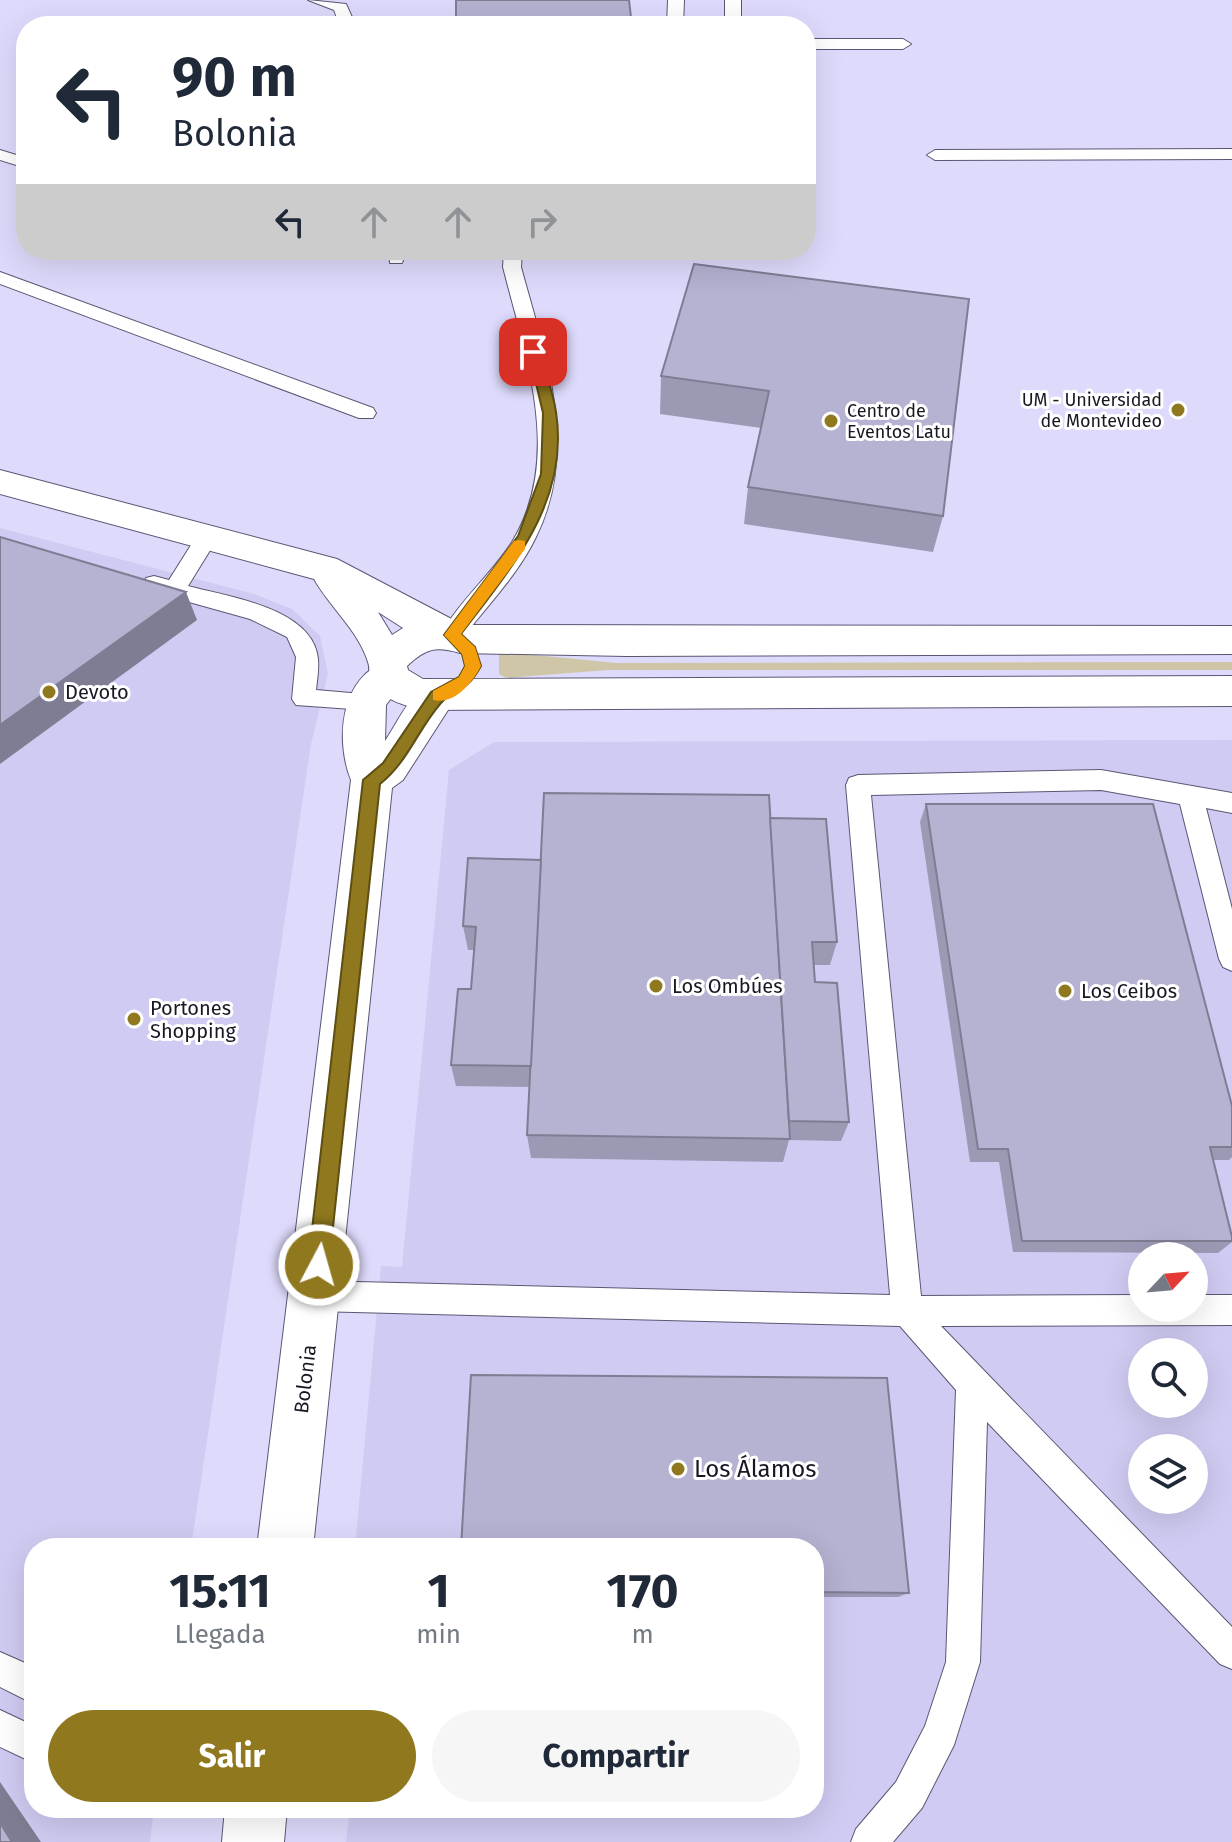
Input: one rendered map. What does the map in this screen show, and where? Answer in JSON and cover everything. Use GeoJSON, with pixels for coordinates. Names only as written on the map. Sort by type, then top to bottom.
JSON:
{"type":"FeatureCollection","features":[{"type":"Feature","properties":{"kind":"street"},"geometry":{"type":"LineString","coordinates":[[0,482],[324,568],[450,635],[470,651],[473,666],[465,682],[437,696],[389,768],[372,780]]}},
{"type":"Feature","properties":{"kind":"street"},"geometry":{"type":"LineString","coordinates":[[324,568],[350,597],[381,680],[417,695],[1232,691]]}},
{"type":"Feature","properties":{"kind":"street"},"geometry":{"type":"LineString","coordinates":[[381,680],[406,642],[418,635],[627,642],[1232,640]]}},
{"type":"Feature","properties":{"kind":"street","name":"Bolonia"},"geometry":{"type":"LineString","coordinates":[[286,1538],[372,780],[364,761],[381,680]]}},
{"type":"Feature","properties":{"kind":"street"},"geometry":{"type":"LineString","coordinates":[[253,1842],[255,1818]]}},
{"type":"Feature","properties":{"kind":"lane"},"geometry":{"type":"LineString","coordinates":[[316,0],[341,7],[344,16]]}},
{"type":"Feature","properties":{"kind":"lane"},"geometry":{"type":"LineString","coordinates":[[816,44],[903,44]]}},
{"type":"Feature","properties":{"kind":"lane"},"geometry":{"type":"LineString","coordinates":[[935,155],[1232,154]]}},
{"type":"Feature","properties":{"kind":"lane"},"geometry":{"type":"LineString","coordinates":[[450,635],[525,537],[548,474],[550,413],[512,260]]}},
{"type":"Feature","properties":{"kind":"lane"},"geometry":{"type":"LineString","coordinates":[[0,278],[366,413]]}},
{"type":"Feature","properties":{"kind":"lane"},"geometry":{"type":"LineString","coordinates":[[175,589],[206,539]]}},
{"type":"Feature","properties":{"kind":"lane"},"geometry":{"type":"LineString","coordinates":[[133,578],[257,613],[296,632],[307,657],[304,699],[381,680]]}},
{"type":"Feature","properties":{"kind":"lane"},"geometry":{"type":"LineString","coordinates":[[1232,803],[1101,780],[858,785],[907,1311],[972,1384],[1232,1652]]}},
{"type":"Feature","properties":{"kind":"lane"},"geometry":{"type":"LineString","coordinates":[[1190,796],[1232,959]]}},
{"type":"Feature","properties":{"kind":"lane"},"geometry":{"type":"LineString","coordinates":[[315,1296],[907,1311],[1232,1310]]}},
{"type":"Feature","properties":{"kind":"lane"},"geometry":{"type":"LineString","coordinates":[[869,1842],[909,1795],[941,1732],[963,1662],[972,1384]]}},
{"type":"Feature","properties":{"kind":"lane"},"geometry":{"type":"LineString","coordinates":[[0,1669],[24,1681]]}},
{"type":"Feature","properties":{"kind":"lane"},"geometry":{"type":"LineString","coordinates":[[0,1728],[24,1740]]}},
{"type":"Feature","properties":{"kind":"shaded area","name":"Portones Shopping"},"geometry":{"type":"Polygon","coordinates":[[[0,528],[254,594],[292,609],[320,636],[328,674],[311,744],[192,1538],[24,1538],[24,1818],[153,1818],[150,1842],[0,1842],[0,528]]]}},
{"type":"Feature","properties":{"kind":"shaded area"},"geometry":{"type":"Polygon","coordinates":[[[499,654],[617,663],[1232,662],[1232,670],[608,670],[506,678],[499,674],[499,654]]]}},
{"type":"Feature","properties":{"kind":"shaded area"},"geometry":{"type":"Polygon","coordinates":[[[1232,740],[1232,1842],[346,1842],[349,1818],[824,1818],[824,1538],[356,1538],[381,1266],[402,1267],[449,770],[494,742],[1232,740]]]}},
{"type":"Feature","properties":{"kind":"building"},"geometry":{"type":"Polygon","coordinates":[[[456,0],[629,0],[631,16],[456,16],[456,0]]]}},
{"type":"Feature","properties":{"kind":"building","name":"Centro de Eventos Latu"},"geometry":{"type":"Polygon","coordinates":[[[694,264],[969,299],[943,516],[748,487],[769,391],[661,376],[694,264]]]}},
{"type":"Feature","properties":{"kind":"building","name":"Devoto"},"geometry":{"type":"Polygon","coordinates":[[[0,537],[186,592],[0,725],[0,537]]]}},
{"type":"Feature","properties":{"kind":"building","name":"Los Ombúes"},"geometry":{"type":"Polygon","coordinates":[[[544,793],[769,795],[790,1139],[527,1135],[544,793]]]}},
{"type":"Feature","properties":{"kind":"building","name":"Los Ceibos"},"geometry":{"type":"Polygon","coordinates":[[[926,804],[1153,804],[1232,1106],[1232,1147],[1210,1147],[1232,1241],[1022,1241],[1008,1149],[978,1149],[926,804]]]}},
{"type":"Feature","properties":{"kind":"building"},"geometry":{"type":"Polygon","coordinates":[[[770,818],[826,819],[837,942],[812,942],[815,982],[837,983],[849,1122],[789,1121],[770,818]]]}},
{"type":"Feature","properties":{"kind":"building"},"geometry":{"type":"Polygon","coordinates":[[[468,858],[541,860],[531,1066],[451,1065],[458,989],[471,989],[476,927],[463,926],[468,858]]]}},
{"type":"Feature","properties":{"kind":"building","name":"Los Álamos"},"geometry":{"type":"Polygon","coordinates":[[[471,1375],[887,1378],[909,1593],[824,1592],[824,1538],[462,1538],[471,1375]]]}},
{"type":"Feature","properties":{"kind":"building"},"geometry":{"type":"Polygon","coordinates":[[[0,1823],[12,1842],[0,1842],[0,1823]]]}},
{"type":"Feature","properties":{"kind":"slow traffic"},"geometry":{"type":"LineString","coordinates":[[439,695],[465,682],[473,666],[470,651],[452,635],[519,545]]}},
{"type":"Feature","properties":{"kind":"place","name":"UM - Universidad de Montevideo"},"geometry":{"type":"Point","coordinates":[1178,410]}},
{"type":"Feature","properties":{"kind":"place","name":"Centro de Eventos Latu"},"geometry":{"type":"Point","coordinates":[831,421]}},
{"type":"Feature","properties":{"kind":"place","name":"Devoto"},"geometry":{"type":"Point","coordinates":[49,692]}},
{"type":"Feature","properties":{"kind":"place","name":"Los Ombúes"},"geometry":{"type":"Point","coordinates":[656,986]}},
{"type":"Feature","properties":{"kind":"place","name":"Los Ceibos"},"geometry":{"type":"Point","coordinates":[1065,991]}},
{"type":"Feature","properties":{"kind":"place","name":"Portones Shopping"},"geometry":{"type":"Point","coordinates":[134,1019]}},
{"type":"Feature","properties":{"kind":"place","name":"Los Álamos"},"geometry":{"type":"Point","coordinates":[678,1469]}},
{"type":"Feature","properties":{"kind":"route"},"geometry":{"type":"LineString","coordinates":[[319,1265],[372,780],[389,768],[437,696],[465,682],[473,666],[470,651],[452,635],[525,537],[548,474],[550,413],[533,352]]}}]}
